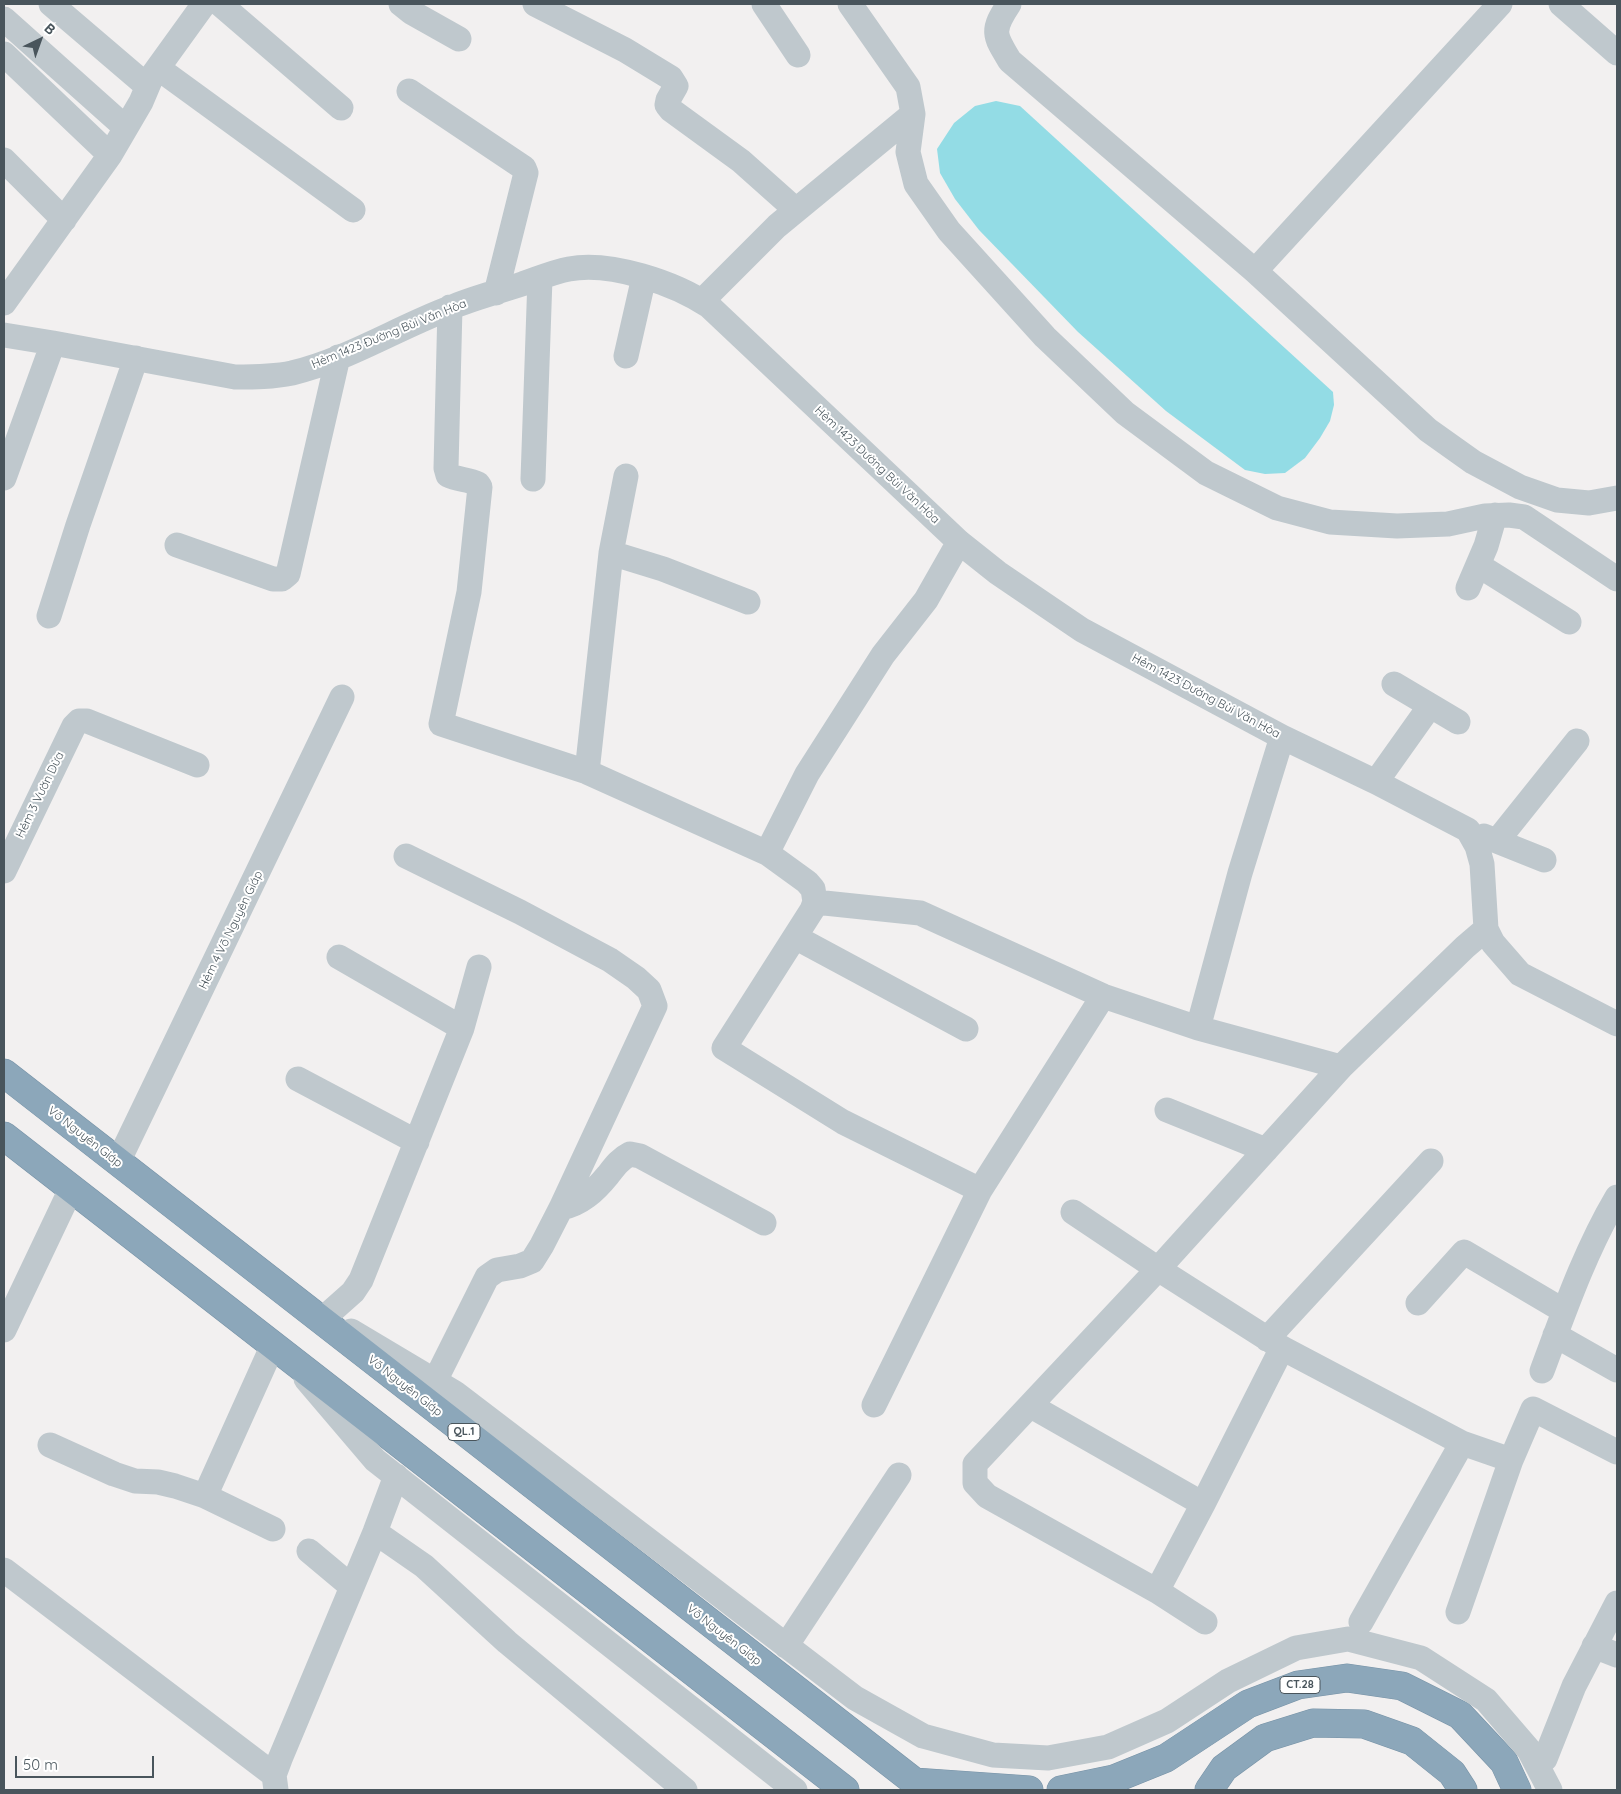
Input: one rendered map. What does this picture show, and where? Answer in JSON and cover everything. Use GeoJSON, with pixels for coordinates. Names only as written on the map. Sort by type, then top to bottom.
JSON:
{"type":"FeatureCollection","features":[{"type":"Feature","properties":{"kind":"highway","name":"Võ Nguyên Giáp"},"geometry":{"type":"LineString","coordinates":[[4,1074],[919,1786]]}},
{"type":"Feature","properties":{"kind":"highway"},"geometry":{"type":"LineString","coordinates":[[4,1136],[845,1790]]}},
{"type":"Feature","properties":{"kind":"highway","name":"CT.28"},"geometry":{"type":"LineString","coordinates":[[1061,1790],[1114,1779],[1166,1758],[1248,1704],[1298,1685],[1347,1678],[1402,1686],[1460,1715],[1504,1762],[1517,1790]]}},
{"type":"Feature","properties":{"kind":"highway"},"geometry":{"type":"LineString","coordinates":[[1209,1790],[1224,1768],[1265,1738],[1313,1723],[1364,1724],[1412,1741],[1452,1774],[1463,1790]]}},
{"type":"Feature","properties":{"kind":"highway"},"geometry":{"type":"LineString","coordinates":[[919,1786],[1029,1790]]}},
{"type":"Feature","properties":{"kind":"street"},"geometry":{"type":"LineString","coordinates":[[51,4],[152,77],[353,210]]}},
{"type":"Feature","properties":{"kind":"street"},"geometry":{"type":"LineString","coordinates":[[4,303],[110,155],[141,102],[152,77],[204,4]]}},
{"type":"Feature","properties":{"kind":"street"},"geometry":{"type":"LineString","coordinates":[[220,4],[342,108]]}},
{"type":"Feature","properties":{"kind":"street"},"geometry":{"type":"LineString","coordinates":[[535,4],[625,50],[671,78],[676,86],[668,100],[667,105],[671,110],[740,161],[796,210]]}},
{"type":"Feature","properties":{"kind":"street"},"geometry":{"type":"LineString","coordinates":[[764,4],[798,55]]}},
{"type":"Feature","properties":{"kind":"street"},"geometry":{"type":"LineString","coordinates":[[850,4],[908,87],[912,114],[908,152],[916,184],[949,231],[1044,337],[1125,413],[1206,473],[1277,508],[1330,522],[1397,526],[1448,524],[1509,515],[1524,517],[1617,579]]}},
{"type":"Feature","properties":{"kind":"street"},"geometry":{"type":"LineString","coordinates":[[1009,4],[998,20],[996,38],[1010,61],[1255,271],[1428,430],[1474,462],[1520,488],[1556,500],[1589,503],[1617,498]]}},
{"type":"Feature","properties":{"kind":"street"},"geometry":{"type":"LineString","coordinates":[[1255,271],[1500,4]]}},
{"type":"Feature","properties":{"kind":"street"},"geometry":{"type":"LineString","coordinates":[[1561,4],[1617,53]]}},
{"type":"Feature","properties":{"kind":"street"},"geometry":{"type":"LineString","coordinates":[[409,6],[459,39]]}},
{"type":"Feature","properties":{"kind":"street"},"geometry":{"type":"LineString","coordinates":[[4,19],[126,128]]}},
{"type":"Feature","properties":{"kind":"street"},"geometry":{"type":"LineString","coordinates":[[4,54],[110,155]]}},
{"type":"Feature","properties":{"kind":"street"},"geometry":{"type":"LineString","coordinates":[[409,91],[524,168],[526,173],[496,293]]}},
{"type":"Feature","properties":{"kind":"street"},"geometry":{"type":"LineString","coordinates":[[702,301],[796,210],[912,114]]}},
{"type":"Feature","properties":{"kind":"street"},"geometry":{"type":"LineString","coordinates":[[4,160],[64,220]]}},
{"type":"Feature","properties":{"kind":"street","name":"Hẻm 1423 Đường Bùi Văn Hòa"},"geometry":{"type":"LineString","coordinates":[[4,335],[235,377],[266,377],[292,373],[338,357],[450,307],[569,269],[594,267],[663,282],[702,301],[959,542],[998,573],[1082,630],[1282,737],[1376,782],[1468,830],[1544,860]]}},
{"type":"Feature","properties":{"kind":"street"},"geometry":{"type":"LineString","coordinates":[[626,356],[644,277]]}},
{"type":"Feature","properties":{"kind":"street"},"geometry":{"type":"LineString","coordinates":[[533,480],[540,278]]}},
{"type":"Feature","properties":{"kind":"street"},"geometry":{"type":"LineString","coordinates":[[450,307],[446,468],[448,475],[456,479],[475,482],[480,487],[469,592],[442,724],[587,772],[767,853],[808,882],[813,889],[815,902],[812,910],[724,1048],[843,1122],[980,1190]]}},
{"type":"Feature","properties":{"kind":"street"},"geometry":{"type":"LineString","coordinates":[[4,478],[53,343]]}},
{"type":"Feature","properties":{"kind":"street"},"geometry":{"type":"LineString","coordinates":[[177,544],[273,579],[282,579],[288,574],[338,357]]}},
{"type":"Feature","properties":{"kind":"street"},"geometry":{"type":"LineString","coordinates":[[49,616],[78,525],[136,358]]}},
{"type":"Feature","properties":{"kind":"street"},"geometry":{"type":"LineString","coordinates":[[587,772],[611,553],[626,476]]}},
{"type":"Feature","properties":{"kind":"street"},"geometry":{"type":"LineString","coordinates":[[1495,516],[1486,546],[1473,577],[1569,622]]}},
{"type":"Feature","properties":{"kind":"street"},"geometry":{"type":"LineString","coordinates":[[767,853],[807,774],[883,655],[926,600],[959,542]]}},
{"type":"Feature","properties":{"kind":"street"},"geometry":{"type":"LineString","coordinates":[[611,553],[663,569],[748,602]]}},
{"type":"Feature","properties":{"kind":"street"},"geometry":{"type":"LineString","coordinates":[[1394,684],[1458,722]]}},
{"type":"Feature","properties":{"kind":"street","name":"Hẻm 4 Võ Nguyên Giáp"},"geometry":{"type":"LineString","coordinates":[[118,1162],[342,697]]}},
{"type":"Feature","properties":{"kind":"street"},"geometry":{"type":"LineString","coordinates":[[1376,782],[1430,706]]}},
{"type":"Feature","properties":{"kind":"street","name":"Hẻm 3 Vườn Dừa"},"geometry":{"type":"LineString","coordinates":[[4,871],[74,726],[79,721],[87,721],[198,765]]}},
{"type":"Feature","properties":{"kind":"street"},"geometry":{"type":"LineString","coordinates":[[1198,1028],[1240,873],[1282,737]]}},
{"type":"Feature","properties":{"kind":"street"},"geometry":{"type":"LineString","coordinates":[[1497,841],[1577,741]]}},
{"type":"Feature","properties":{"kind":"street"},"geometry":{"type":"LineString","coordinates":[[1468,830],[1477,846],[1482,864],[1486,929],[1494,943],[1520,974],[1617,1024]]}},
{"type":"Feature","properties":{"kind":"street"},"geometry":{"type":"LineString","coordinates":[[406,856],[520,912],[610,960],[636,978],[649,990],[654,1006],[561,1208],[542,1245],[532,1261],[520,1266],[497,1270],[487,1277],[435,1381]]}},
{"type":"Feature","properties":{"kind":"street"},"geometry":{"type":"LineString","coordinates":[[815,902],[920,913],[1103,996],[1198,1028],[1341,1067]]}},
{"type":"Feature","properties":{"kind":"street"},"geometry":{"type":"LineString","coordinates":[[1205,1622],[1157,1591],[987,1496],[975,1483],[975,1464],[1158,1269],[1341,1067],[1486,929]]}},
{"type":"Feature","properties":{"kind":"street"},"geometry":{"type":"LineString","coordinates":[[795,937],[966,1030]]}},
{"type":"Feature","properties":{"kind":"street"},"geometry":{"type":"LineString","coordinates":[[339,957],[462,1028]]}},
{"type":"Feature","properties":{"kind":"street"},"geometry":{"type":"LineString","coordinates":[[326,1316],[353,1292],[361,1280],[462,1028],[479,967]]}},
{"type":"Feature","properties":{"kind":"street"},"geometry":{"type":"LineString","coordinates":[[874,1405],[980,1190],[1103,996]]}},
{"type":"Feature","properties":{"kind":"street"},"geometry":{"type":"LineString","coordinates":[[298,1079],[417,1142]]}},
{"type":"Feature","properties":{"kind":"street"},"geometry":{"type":"LineString","coordinates":[[1167,1110],[1266,1150]]}},
{"type":"Feature","properties":{"kind":"street"},"geometry":{"type":"LineString","coordinates":[[561,1208],[572,1206],[585,1198],[621,1159],[630,1154],[640,1156],[764,1223]]}},
{"type":"Feature","properties":{"kind":"street"},"geometry":{"type":"LineString","coordinates":[[1157,1591],[1203,1504],[1274,1343],[1431,1161]]}},
{"type":"Feature","properties":{"kind":"street"},"geometry":{"type":"LineString","coordinates":[[4,1330],[71,1189]]}},
{"type":"Feature","properties":{"kind":"street"},"geometry":{"type":"LineString","coordinates":[[1542,1371],[1564,1311],[1603,1221],[1617,1197]]}},
{"type":"Feature","properties":{"kind":"street"},"geometry":{"type":"LineString","coordinates":[[1073,1212],[1274,1343],[1462,1443],[1510,1460]]}},
{"type":"Feature","properties":{"kind":"street"},"geometry":{"type":"LineString","coordinates":[[1418,1303],[1464,1252],[1564,1311]]}},
{"type":"Feature","properties":{"kind":"street"},"geometry":{"type":"LineString","coordinates":[[285,1292],[455,1393],[855,1698],[923,1736],[993,1755],[1048,1758],[1108,1747],[1167,1721],[1228,1681],[1296,1648],[1348,1639],[1421,1658],[1486,1700],[1529,1750],[1550,1790]]}},
{"type":"Feature","properties":{"kind":"street"},"geometry":{"type":"LineString","coordinates":[[1555,1335],[1617,1370]]}},
{"type":"Feature","properties":{"kind":"street"},"geometry":{"type":"LineString","coordinates":[[205,1496],[278,1349],[375,1460],[795,1790]]}},
{"type":"Feature","properties":{"kind":"street"},"geometry":{"type":"LineString","coordinates":[[1031,1406],[1203,1504]]}},
{"type":"Feature","properties":{"kind":"street"},"geometry":{"type":"LineString","coordinates":[[1458,1612],[1510,1460],[1533,1409],[1617,1452]]}},
{"type":"Feature","properties":{"kind":"street"},"geometry":{"type":"LineString","coordinates":[[1361,1622],[1462,1443]]}},
{"type":"Feature","properties":{"kind":"street"},"geometry":{"type":"LineString","coordinates":[[50,1445],[114,1474],[135,1481],[158,1482],[205,1496],[273,1529]]}},
{"type":"Feature","properties":{"kind":"street"},"geometry":{"type":"LineString","coordinates":[[786,1646],[899,1475]]}},
{"type":"Feature","properties":{"kind":"street"},"geometry":{"type":"LineString","coordinates":[[4,1570],[275,1783],[396,1476]]}},
{"type":"Feature","properties":{"kind":"street"},"geometry":{"type":"LineString","coordinates":[[375,1532],[424,1566],[506,1642],[686,1790]]}},
{"type":"Feature","properties":{"kind":"street"},"geometry":{"type":"LineString","coordinates":[[309,1552],[352,1587]]}},
{"type":"Feature","properties":{"kind":"street"},"geometry":{"type":"LineString","coordinates":[[1545,1759],[1574,1686],[1617,1603]]}},
{"type":"Feature","properties":{"kind":"street"},"geometry":{"type":"LineString","coordinates":[[1594,1646],[1617,1655]]}},
{"type":"Feature","properties":{"kind":"water"},"geometry":{"type":"Polygon","coordinates":[[[996,101],[1020,106],[1333,392],[1334,405],[1330,421],[1305,458],[1285,473],[1265,474],[1245,470],[1166,411],[1078,332],[979,230],[955,199],[940,173],[937,149],[954,123],[975,106],[996,101]]]}}]}
